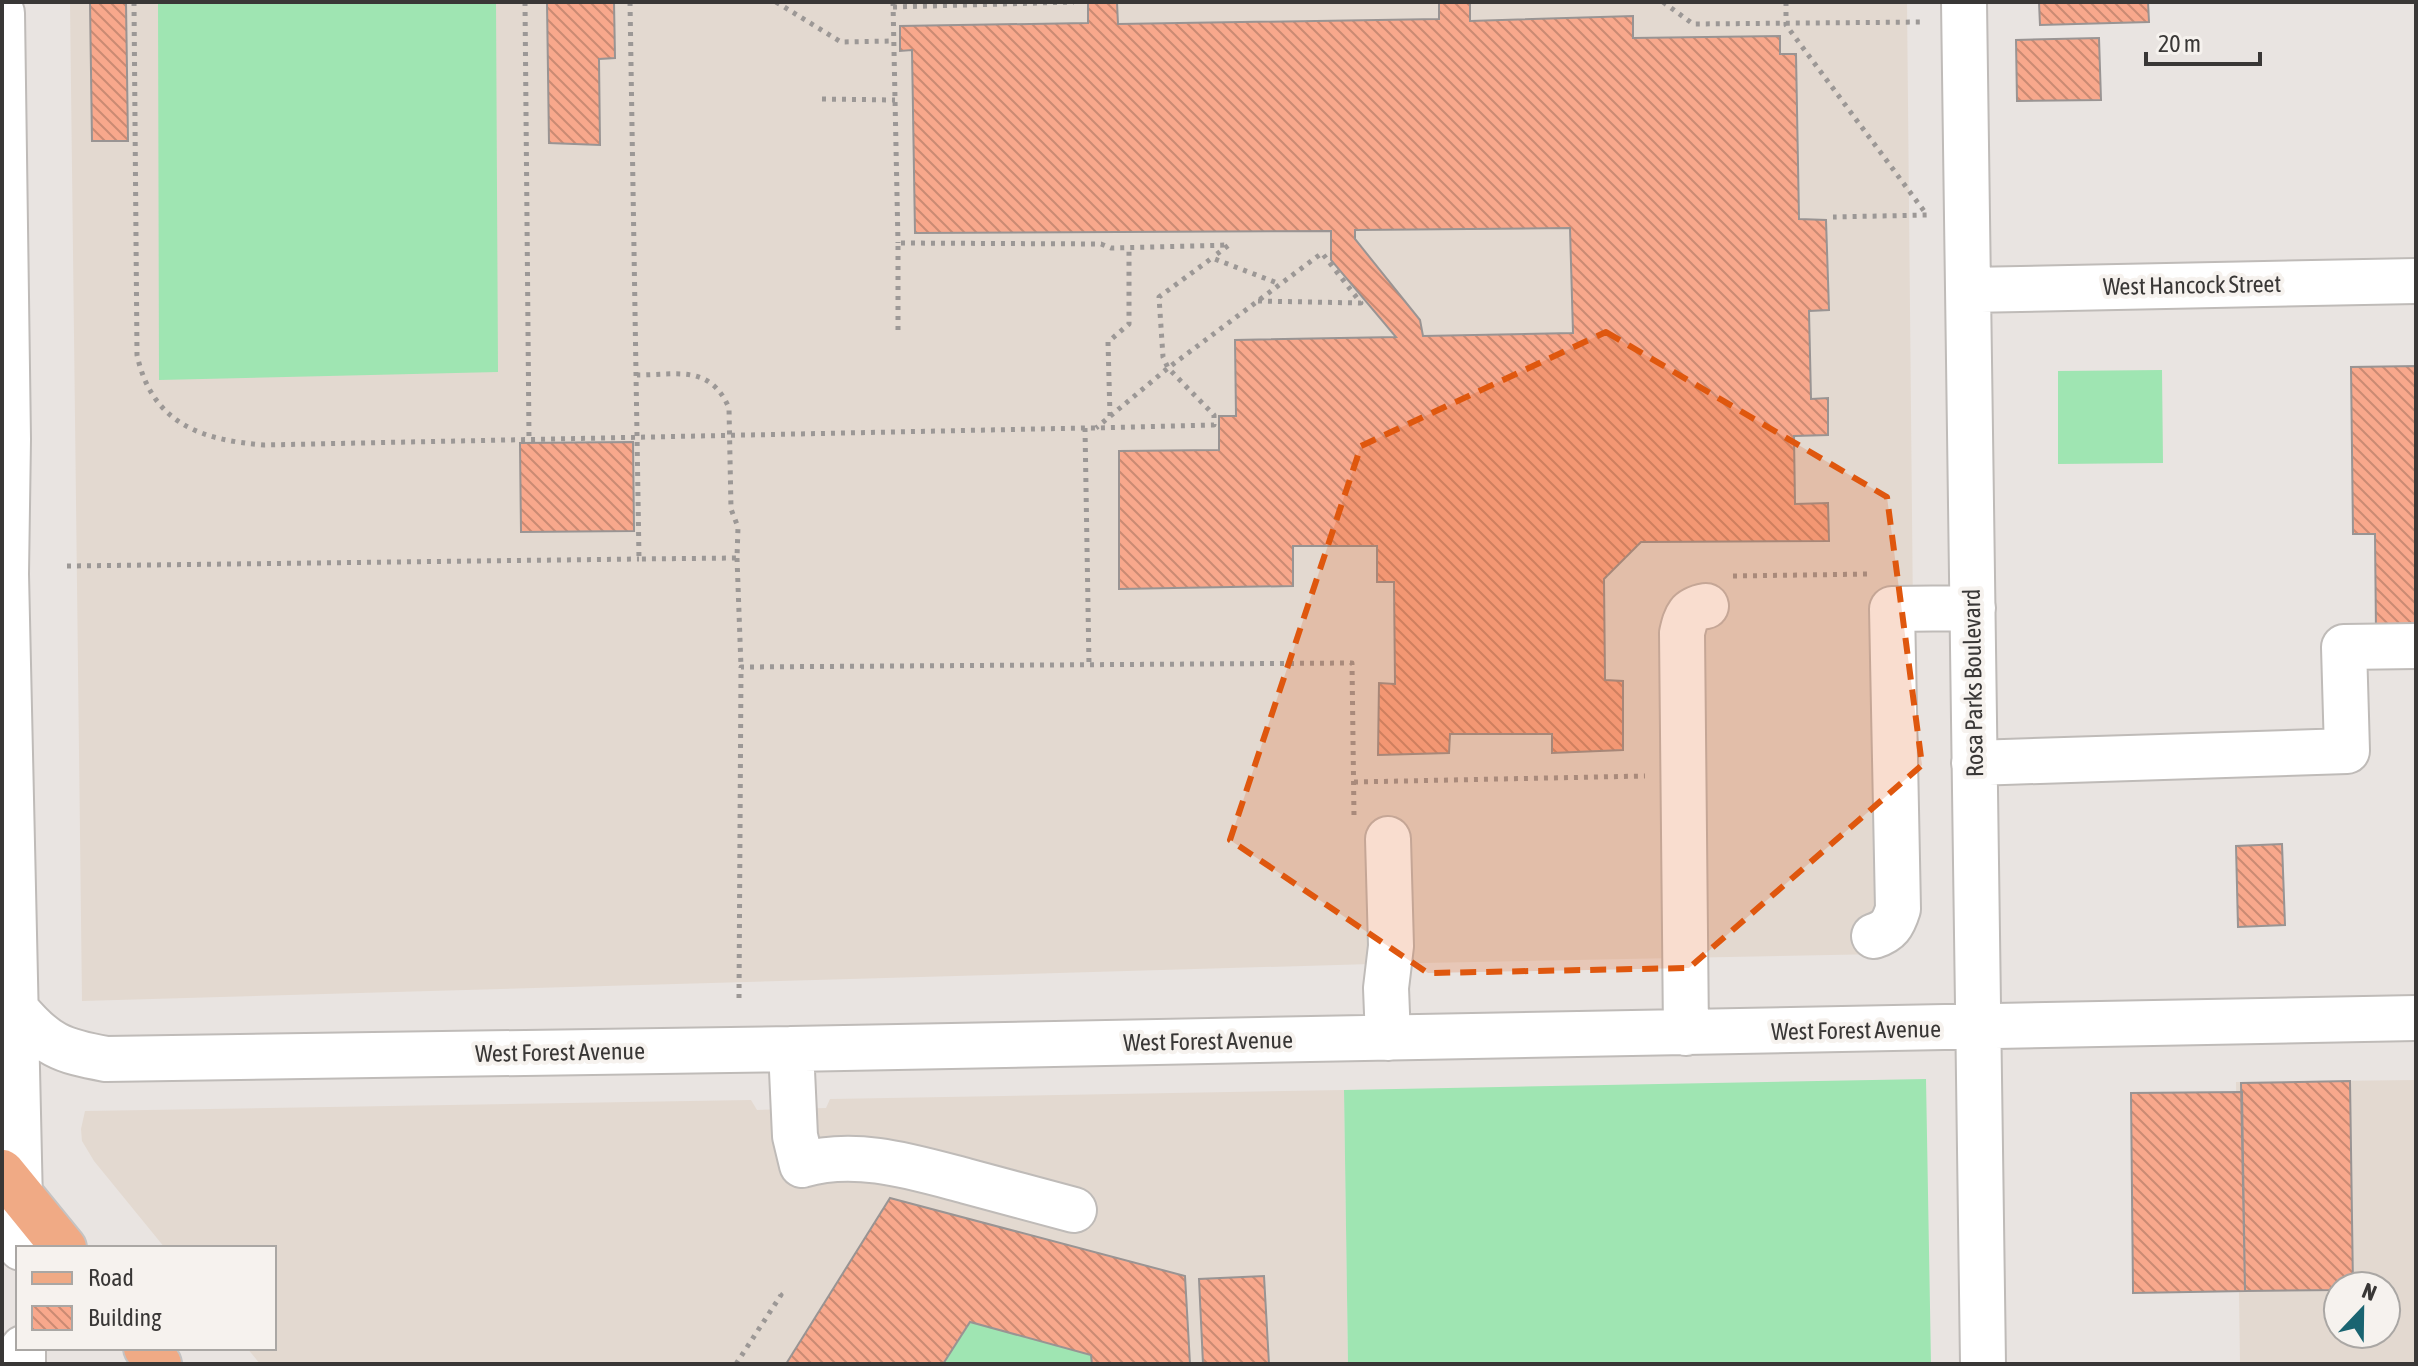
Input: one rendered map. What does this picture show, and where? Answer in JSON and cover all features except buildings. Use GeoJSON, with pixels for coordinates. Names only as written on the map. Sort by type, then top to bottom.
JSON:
{"type":"FeatureCollection","features":[{"type":"Feature","properties":{"kind":"main road"},"geometry":{"type":"LineString","coordinates":[[11,1183],[62,1246]]}},
{"type":"Feature","properties":{"kind":"street","name":"Rosa Parks Boulevard"},"geometry":{"type":"LineString","coordinates":[[1964,2],[1983,1364]]}},
{"type":"Feature","properties":{"kind":"street"},"geometry":{"type":"LineString","coordinates":[[2,13],[3,323],[8,439],[4,605],[16,1009],[11,1183],[21,1246]]}},
{"type":"Feature","properties":{"kind":"street","name":"West Hancock Street"},"geometry":{"type":"LineString","coordinates":[[1968,290],[2416,281]]}},
{"type":"Feature","properties":{"kind":"street"},"geometry":{"type":"LineString","coordinates":[[1686,1033],[1682,633],[1686,616],[1694,608],[1706,606]]}},
{"type":"Feature","properties":{"kind":"street"},"geometry":{"type":"LineString","coordinates":[[1874,936],[1886,932],[1893,924],[1898,909],[1892,609],[1973,608]]}},
{"type":"Feature","properties":{"kind":"street"},"geometry":{"type":"LineString","coordinates":[[1974,763],[2347,751],[2344,647],[2416,646]]}},
{"type":"Feature","properties":{"kind":"street"},"geometry":{"type":"LineString","coordinates":[[1371,834],[1391,946],[1386,988],[1388,1038]]}},
{"type":"Feature","properties":{"kind":"street","name":"West Forest Avenue"},"geometry":{"type":"LineString","coordinates":[[16,1009],[37,1034],[56,1046],[75,1054],[106,1059],[2416,1018]]}},
{"type":"Feature","properties":{"kind":"street"},"geometry":{"type":"LineString","coordinates":[[791,1049],[795,1136],[802,1165],[820,1160],[874,1161],[912,1167],[1074,1210]]}},
{"type":"Feature","properties":{"kind":"path"},"geometry":{"type":"LineString","coordinates":[[134,2],[137,355],[142,379],[153,399],[175,418],[200,433],[228,442],[264,445],[1214,425],[1214,415],[1168,368],[1163,357],[1159,297],[1229,245],[1111,248],[1101,244],[898,243]]}},
{"type":"Feature","properties":{"kind":"path"},"geometry":{"type":"LineString","coordinates":[[525,2],[529,439]]}},
{"type":"Feature","properties":{"kind":"path"},"geometry":{"type":"LineString","coordinates":[[630,2],[639,559]]}},
{"type":"Feature","properties":{"kind":"path"},"geometry":{"type":"LineString","coordinates":[[776,2],[841,42],[894,41]]}},
{"type":"Feature","properties":{"kind":"path"},"geometry":{"type":"LineString","coordinates":[[898,330],[893,5],[1074,2]]}},
{"type":"Feature","properties":{"kind":"path"},"geometry":{"type":"LineString","coordinates":[[1664,2],[1693,24],[1925,22]]}},
{"type":"Feature","properties":{"kind":"path"},"geometry":{"type":"LineString","coordinates":[[1786,2],[1786,25],[1927,215],[1833,217]]}},
{"type":"Feature","properties":{"kind":"path"},"geometry":{"type":"LineString","coordinates":[[822,99],[895,100]]}},
{"type":"Feature","properties":{"kind":"path"},"geometry":{"type":"LineString","coordinates":[[1110,417],[1108,342],[1129,324],[1129,247]]}},
{"type":"Feature","properties":{"kind":"path"},"geometry":{"type":"LineString","coordinates":[[1096,428],[1168,368],[1322,253],[1361,303],[1258,301]]}},
{"type":"Feature","properties":{"kind":"path"},"geometry":{"type":"LineString","coordinates":[[1212,258],[1280,284]]}},
{"type":"Feature","properties":{"kind":"path"},"geometry":{"type":"LineString","coordinates":[[637,375],[700,375],[715,385],[729,408],[731,509],[738,527],[741,667],[739,998]]}},
{"type":"Feature","properties":{"kind":"path"},"geometry":{"type":"LineString","coordinates":[[1085,428],[1089,665]]}},
{"type":"Feature","properties":{"kind":"path"},"geometry":{"type":"LineString","coordinates":[[67,566],[737,558]]}},
{"type":"Feature","properties":{"kind":"path"},"geometry":{"type":"LineString","coordinates":[[741,667],[1352,663],[1354,782],[1371,834]]}},
{"type":"Feature","properties":{"kind":"path"},"geometry":{"type":"LineString","coordinates":[[1354,782],[1649,776]]}},
{"type":"Feature","properties":{"kind":"path"},"geometry":{"type":"LineString","coordinates":[[736,1364],[781,1295],[775,1291]]}},
{"type":"Feature","properties":{"kind":"highlighted area"},"geometry":{"type":"Polygon","coordinates":[[[1606,332],[1887,497],[1922,765],[1689,968],[1428,973],[1230,840],[1361,446],[1606,332]]]}},
{"type":"Feature","properties":{"kind":"shaded area"},"geometry":{"type":"Polygon","coordinates":[[[70,2],[1907,2],[1916,924],[1912,935],[1896,951],[1883,954],[1371,964],[82,1001],[70,2]]]}},
{"type":"Feature","properties":{"kind":"shaded area"},"geometry":{"type":"Polygon","coordinates":[[[2416,1080],[2416,1364],[2240,1364],[2236,1082],[2416,1080]]]}},
{"type":"Feature","properties":{"kind":"shaded area"},"geometry":{"type":"Polygon","coordinates":[[[1344,1090],[1348,1364],[260,1364],[249,1350],[276,1350],[276,1246],[163,1246],[94,1161],[82,1141],[81,1129],[85,1111],[751,1100],[757,1110],[826,1108],[830,1099],[1344,1090]]]}},
{"type":"Feature","properties":{"kind":"green space"},"geometry":{"type":"Polygon","coordinates":[[[158,2],[496,2],[498,372],[159,380],[158,2]]]}},
{"type":"Feature","properties":{"kind":"green space"},"geometry":{"type":"Polygon","coordinates":[[[2162,370],[2163,463],[2058,464],[2058,371],[2162,370]]]}},
{"type":"Feature","properties":{"kind":"green space"},"geometry":{"type":"Polygon","coordinates":[[[1926,1079],[1931,1364],[1348,1364],[1344,1090],[1926,1079]]]}},
{"type":"Feature","properties":{"kind":"green space"},"geometry":{"type":"Polygon","coordinates":[[[970,1322],[1091,1355],[1092,1364],[943,1364],[970,1322]]]}}]}
